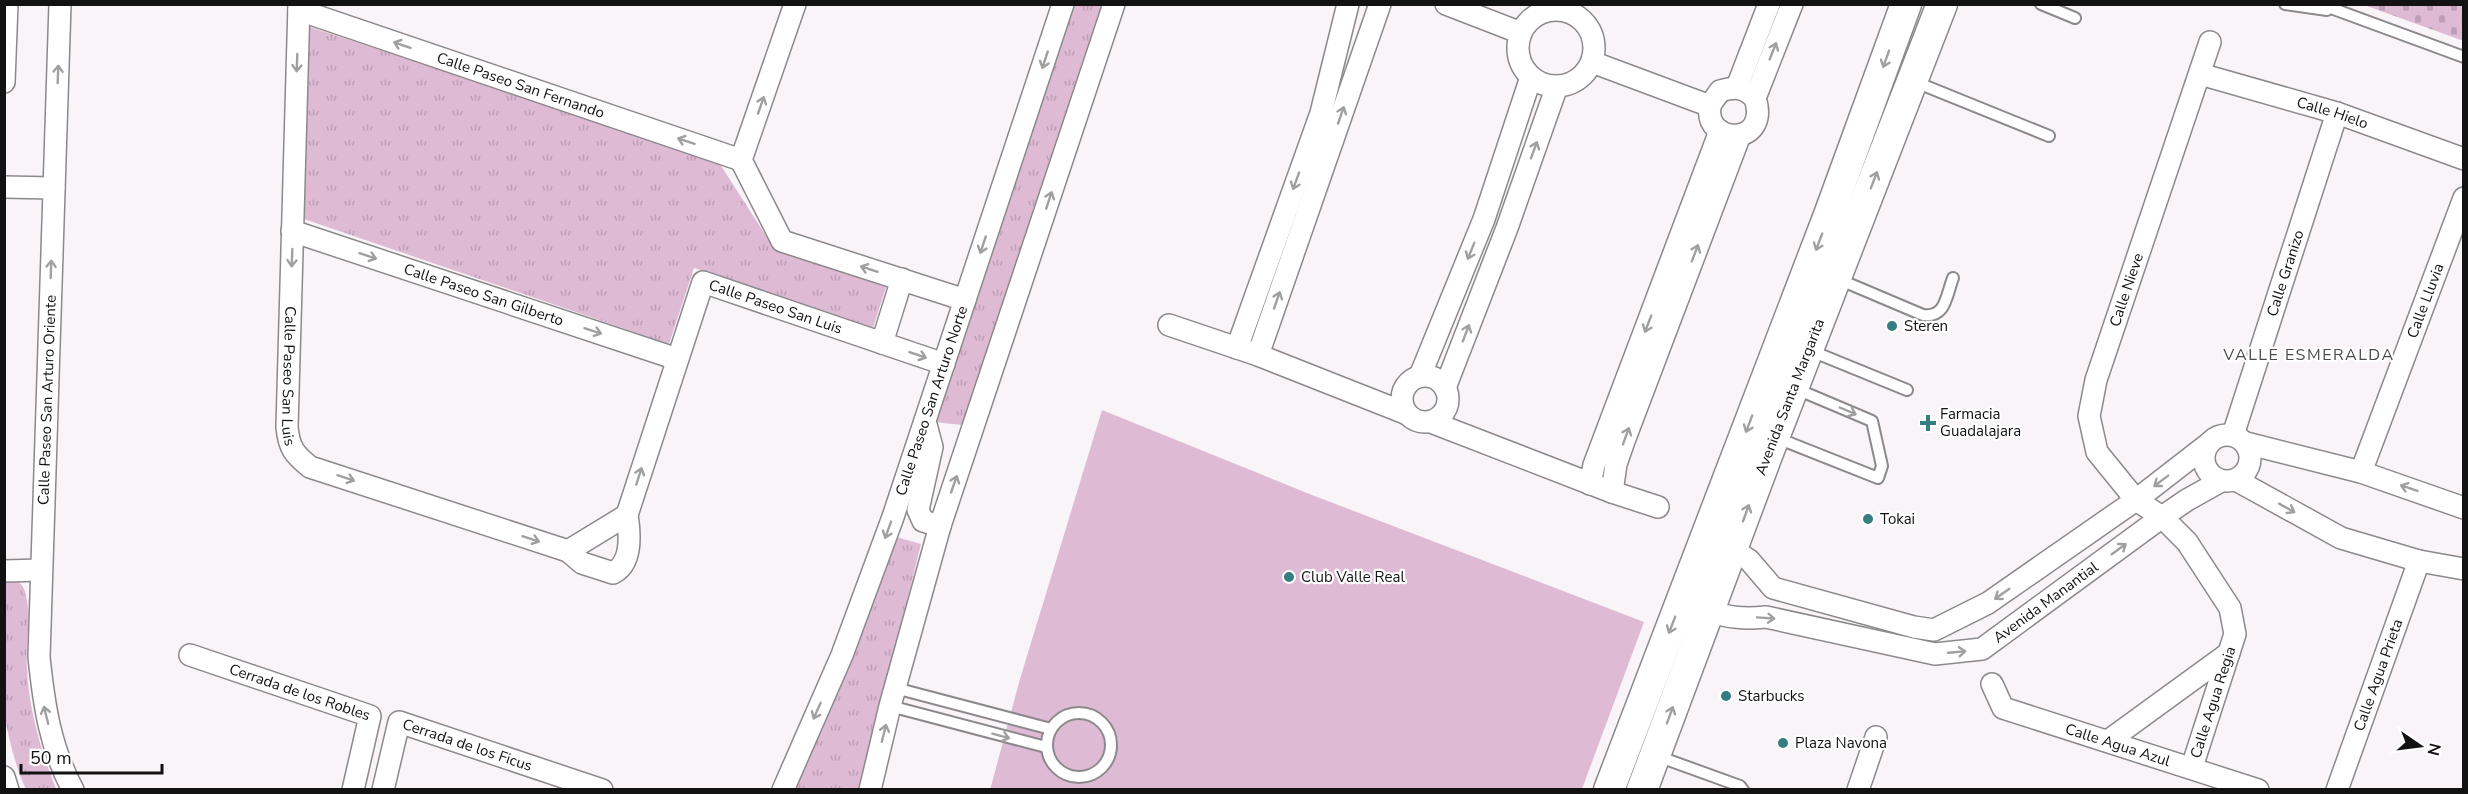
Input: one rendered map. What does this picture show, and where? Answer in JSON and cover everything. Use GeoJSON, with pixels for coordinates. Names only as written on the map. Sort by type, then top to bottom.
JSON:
{"type":"FeatureCollection","features":[{"type":"Feature","properties":{"kind":"main road","name":"Avenida Santa Margarita"},"geometry":{"type":"LineString","coordinates":[[1642,789],[1794,388],[1795,344],[1906,4]]}},
{"type":"Feature","properties":{"kind":"main road","name":"Avenida Santa Margarita"},"geometry":{"type":"LineString","coordinates":[[1609,789],[1722,494],[1795,344],[1836,278],[1942,4]]}},
{"type":"Feature","properties":{"kind":"main road"},"geometry":{"type":"LineString","coordinates":[[1770,447],[1769,431],[1797,355],[1795,344]]}},
{"type":"Feature","properties":{"kind":"main road"},"geometry":{"type":"LineString","coordinates":[[1709,611],[1702,606],[1695,587],[1716,523],[1722,494]]}},
{"type":"Feature","properties":{"kind":"street","name":"Calle Paseo San Arturo Oriente"},"geometry":{"type":"LineString","coordinates":[[60,4],[39,657],[44,708],[59,763],[73,789]]}},
{"type":"Feature","properties":{"kind":"street"},"geometry":{"type":"LineString","coordinates":[[795,4],[741,160],[782,242],[965,300]]}},
{"type":"Feature","properties":{"kind":"street","name":"Calle Paseo San Arturo Norte"},"geometry":{"type":"LineString","coordinates":[[783,789],[842,655],[893,517],[1063,4]]}},
{"type":"Feature","properties":{"kind":"street"},"geometry":{"type":"LineString","coordinates":[[870,789],[940,526],[1114,4]]}},
{"type":"Feature","properties":{"kind":"street"},"geometry":{"type":"LineString","coordinates":[[1258,355],[1319,149],[1321,113],[1348,4]]}},
{"type":"Feature","properties":{"kind":"street"},"geometry":{"type":"LineString","coordinates":[[1446,4],[1521,33]]}},
{"type":"Feature","properties":{"kind":"street"},"geometry":{"type":"LineString","coordinates":[[1746,92],[1769,4]]}},
{"type":"Feature","properties":{"kind":"street"},"geometry":{"type":"LineString","coordinates":[[1746,92],[1792,4]]}},
{"type":"Feature","properties":{"kind":"street"},"geometry":{"type":"LineString","coordinates":[[1237,348],[1319,149],[1372,6]]}},
{"type":"Feature","properties":{"kind":"street","name":"Calle Paseo San Fernando"},"geometry":{"type":"LineString","coordinates":[[299,7],[741,160]]}},
{"type":"Feature","properties":{"kind":"street","name":"Calle Paseo San Luis"},"geometry":{"type":"LineString","coordinates":[[299,7],[286,427],[289,443],[294,452],[310,467],[568,551],[582,563],[606,573],[618,571],[622,567],[631,536],[627,515],[703,282],[944,364]]}},
{"type":"Feature","properties":{"kind":"street"},"geometry":{"type":"LineString","coordinates":[[1555,7],[1569,12],[1585,12],[1595,46],[1592,62],[1584,75],[1572,83],[1557,86],[1543,84],[1531,76],[1519,57],[1518,44],[1521,33],[1529,21],[1555,7]]}},
{"type":"Feature","properties":{"kind":"street"},"geometry":{"type":"LineString","coordinates":[[4,82],[6,11]]}},
{"type":"Feature","properties":{"kind":"street","name":"Calle Nieve"},"geometry":{"type":"LineString","coordinates":[[2162,517],[2136,500],[2097,452],[2089,416],[2096,380],[2210,42]]}},
{"type":"Feature","properties":{"kind":"street"},"geometry":{"type":"LineString","coordinates":[[1592,62],[1710,106]]}},
{"type":"Feature","properties":{"kind":"street","name":"Calle Hielo"},"geometry":{"type":"LineString","coordinates":[[2200,74],[2337,113],[2463,159]]}},
{"type":"Feature","properties":{"kind":"street"},"geometry":{"type":"LineString","coordinates":[[1420,376],[1484,219],[1531,76]]}},
{"type":"Feature","properties":{"kind":"street"},"geometry":{"type":"LineString","coordinates":[[1445,388],[1507,228],[1557,86]]}},
{"type":"Feature","properties":{"kind":"street"},"geometry":{"type":"LineString","coordinates":[[1720,91],[1746,92],[1759,109],[1757,120],[1750,130],[1730,133],[1712,120],[1710,106],[1720,91]]}},
{"type":"Feature","properties":{"kind":"street","name":"Calle Granizo"},"geometry":{"type":"LineString","coordinates":[[2240,439],[2337,113]]}},
{"type":"Feature","properties":{"kind":"street"},"geometry":{"type":"LineString","coordinates":[[1612,492],[1616,464],[1671,291],[1730,133]]}},
{"type":"Feature","properties":{"kind":"street"},"geometry":{"type":"LineString","coordinates":[[4,188],[54,188]]}},
{"type":"Feature","properties":{"kind":"street","name":"Calle Lluvia"},"geometry":{"type":"LineString","coordinates":[[2361,472],[2463,198]]}},
{"type":"Feature","properties":{"kind":"street"},"geometry":{"type":"LineString","coordinates":[[1484,219],[1507,228]]}},
{"type":"Feature","properties":{"kind":"street","name":"Calle Paseo San Gilberto"},"geometry":{"type":"LineString","coordinates":[[292,231],[677,359]]}},
{"type":"Feature","properties":{"kind":"street"},"geometry":{"type":"LineString","coordinates":[[882,343],[902,279]]}},
{"type":"Feature","properties":{"kind":"street"},"geometry":{"type":"LineString","coordinates":[[1590,484],[1594,465],[1671,291]]}},
{"type":"Feature","properties":{"kind":"street"},"geometry":{"type":"LineString","coordinates":[[1169,325],[1258,355],[1406,413],[1421,422],[1431,422],[1590,484],[1658,507]]}},
{"type":"Feature","properties":{"kind":"street"},"geometry":{"type":"LineString","coordinates":[[1406,413],[1401,402],[1403,390],[1410,381],[1420,376],[1434,378],[1445,388],[1448,398],[1446,408],[1440,417],[1431,422]]}},
{"type":"Feature","properties":{"kind":"street"},"geometry":{"type":"LineString","coordinates":[[925,421],[932,447],[918,510],[922,521],[940,526]]}},
{"type":"Feature","properties":{"kind":"street"},"geometry":{"type":"LineString","coordinates":[[2463,508],[2361,472],[2240,439],[2219,436],[2207,445],[2204,460],[2209,473],[2341,538],[2419,561],[2463,568]]}},
{"type":"Feature","properties":{"kind":"street"},"geometry":{"type":"LineString","coordinates":[[2229,481],[2247,471],[2249,464],[2251,456],[2240,439]]}},
{"type":"Feature","properties":{"kind":"street","name":"Avenida Manantial"},"geometry":{"type":"LineString","coordinates":[[1732,549],[1756,566],[1773,588],[1901,624],[1934,630],[1988,603],[2136,500],[2207,445]]}},
{"type":"Feature","properties":{"kind":"street","name":"Avenida Manantial"},"geometry":{"type":"LineString","coordinates":[[1709,611],[1725,617],[1745,619],[1766,616],[1935,654],[1982,649],[2162,517],[2187,500],[2229,481]]}},
{"type":"Feature","properties":{"kind":"street"},"geometry":{"type":"LineString","coordinates":[[568,551],[627,515]]}},
{"type":"Feature","properties":{"kind":"street","name":"Calle Agua Regia"},"geometry":{"type":"LineString","coordinates":[[2162,517],[2187,542],[2230,608],[2235,634],[2192,767]]}},
{"type":"Feature","properties":{"kind":"street","name":"Calle Agua Prieta"},"geometry":{"type":"LineString","coordinates":[[2337,789],[2419,561]]}},
{"type":"Feature","properties":{"kind":"street"},"geometry":{"type":"LineString","coordinates":[[4,571],[41,570]]}},
{"type":"Feature","properties":{"kind":"street"},"geometry":{"type":"LineString","coordinates":[[1897,646],[1901,624]]}},
{"type":"Feature","properties":{"kind":"street"},"geometry":{"type":"LineString","coordinates":[[2108,741],[2229,653]]}},
{"type":"Feature","properties":{"kind":"street","name":"Cerrada de los Robles"},"geometry":{"type":"LineString","coordinates":[[190,655],[370,716],[353,789]]}},
{"type":"Feature","properties":{"kind":"street","name":"Calle Agua Azul"},"geometry":{"type":"LineString","coordinates":[[1992,684],[2002,708],[2258,789]]}},
{"type":"Feature","properties":{"kind":"street","name":"Cerrada de los Ficus"},"geometry":{"type":"LineString","coordinates":[[383,789],[399,722],[602,789]]}},
{"type":"Feature","properties":{"kind":"street"},"geometry":{"type":"LineString","coordinates":[[1858,789],[1876,737]]}},
{"type":"Feature","properties":{"kind":"street"},"geometry":{"type":"LineString","coordinates":[[4,777],[8,789]]}},
{"type":"Feature","properties":{"kind":"lane"},"geometry":{"type":"LineString","coordinates":[[2041,4],[2075,18]]}},
{"type":"Feature","properties":{"kind":"lane"},"geometry":{"type":"LineString","coordinates":[[2285,4],[2336,11]]}},
{"type":"Feature","properties":{"kind":"lane"},"geometry":{"type":"LineString","coordinates":[[2320,4],[2463,57]]}},
{"type":"Feature","properties":{"kind":"lane"},"geometry":{"type":"LineString","coordinates":[[1912,81],[2049,136]]}},
{"type":"Feature","properties":{"kind":"lane"},"geometry":{"type":"LineString","coordinates":[[1836,278],[1923,315],[1934,316],[1941,312],[1953,279]]}},
{"type":"Feature","properties":{"kind":"lane"},"geometry":{"type":"LineString","coordinates":[[1795,344],[1907,390]]}},
{"type":"Feature","properties":{"kind":"lane"},"geometry":{"type":"LineString","coordinates":[[1770,447],[1878,478],[1882,466],[1872,421],[1794,388]]}},
{"type":"Feature","properties":{"kind":"lane"},"geometry":{"type":"LineString","coordinates":[[893,697],[1050,729]]}},
{"type":"Feature","properties":{"kind":"lane"},"geometry":{"type":"LineString","coordinates":[[893,697],[1047,747]]}},
{"type":"Feature","properties":{"kind":"lane"},"geometry":{"type":"LineString","coordinates":[[1078,712],[1095,715],[1107,727],[1112,743],[1108,759],[1097,772],[1081,777],[1065,774],[1052,764],[1047,747],[1050,729],[1062,717],[1078,712]]}},
{"type":"Feature","properties":{"kind":"lane"},"geometry":{"type":"LineString","coordinates":[[1655,755],[1743,789]]}},
{"type":"Feature","properties":{"kind":"green space"},"geometry":{"type":"Polygon","coordinates":[[[1073,5],[1110,5],[971,426],[934,422],[1073,5]]]}},
{"type":"Feature","properties":{"kind":"green space"},"geometry":{"type":"Polygon","coordinates":[[[2364,5],[2463,5],[2463,40],[2461,40],[2364,5]]]}},
{"type":"Feature","properties":{"kind":"green space"},"geometry":{"type":"Polygon","coordinates":[[[310,27],[718,161],[775,250],[886,287],[873,328],[694,268],[669,344],[304,219],[310,27]]]}},
{"type":"Feature","properties":{"kind":"green space","name":"Club Valle Real"},"geometry":{"type":"Polygon","coordinates":[[[1102,410],[1312,495],[1644,622],[1582,789],[990,790],[1020,679],[1102,410]]]}},
{"type":"Feature","properties":{"kind":"green space"},"geometry":{"type":"Polygon","coordinates":[[[893,536],[921,544],[860,789],[790,790],[893,536]]]}},
{"type":"Feature","properties":{"kind":"green space"},"geometry":{"type":"Polygon","coordinates":[[[12,579],[22,585],[28,605],[27,669],[30,700],[41,745],[56,789],[26,789],[6,723],[4,713],[4,582],[12,579]]]}},
{"type":"Feature","properties":{"kind":"place","name":"Steren"},"geometry":{"type":"Point","coordinates":[1892,326]}},
{"type":"Feature","properties":{"kind":"place","name":"Farmacia Guadalajara"},"geometry":{"type":"Point","coordinates":[1928,423]}},
{"type":"Feature","properties":{"kind":"place","name":"Tokai"},"geometry":{"type":"Point","coordinates":[1868,519]}},
{"type":"Feature","properties":{"kind":"place","name":"Club Valle Real"},"geometry":{"type":"Point","coordinates":[1289,577]}},
{"type":"Feature","properties":{"kind":"place","name":"Starbucks"},"geometry":{"type":"Point","coordinates":[1726,696]}},
{"type":"Feature","properties":{"kind":"place","name":"Plaza Navona"},"geometry":{"type":"Point","coordinates":[1783,743]}},
{"type":"Feature","properties":{"kind":"district","name":"VALLE ESMERALDA"},"geometry":{"type":"Point","coordinates":[2309,355]}}]}
